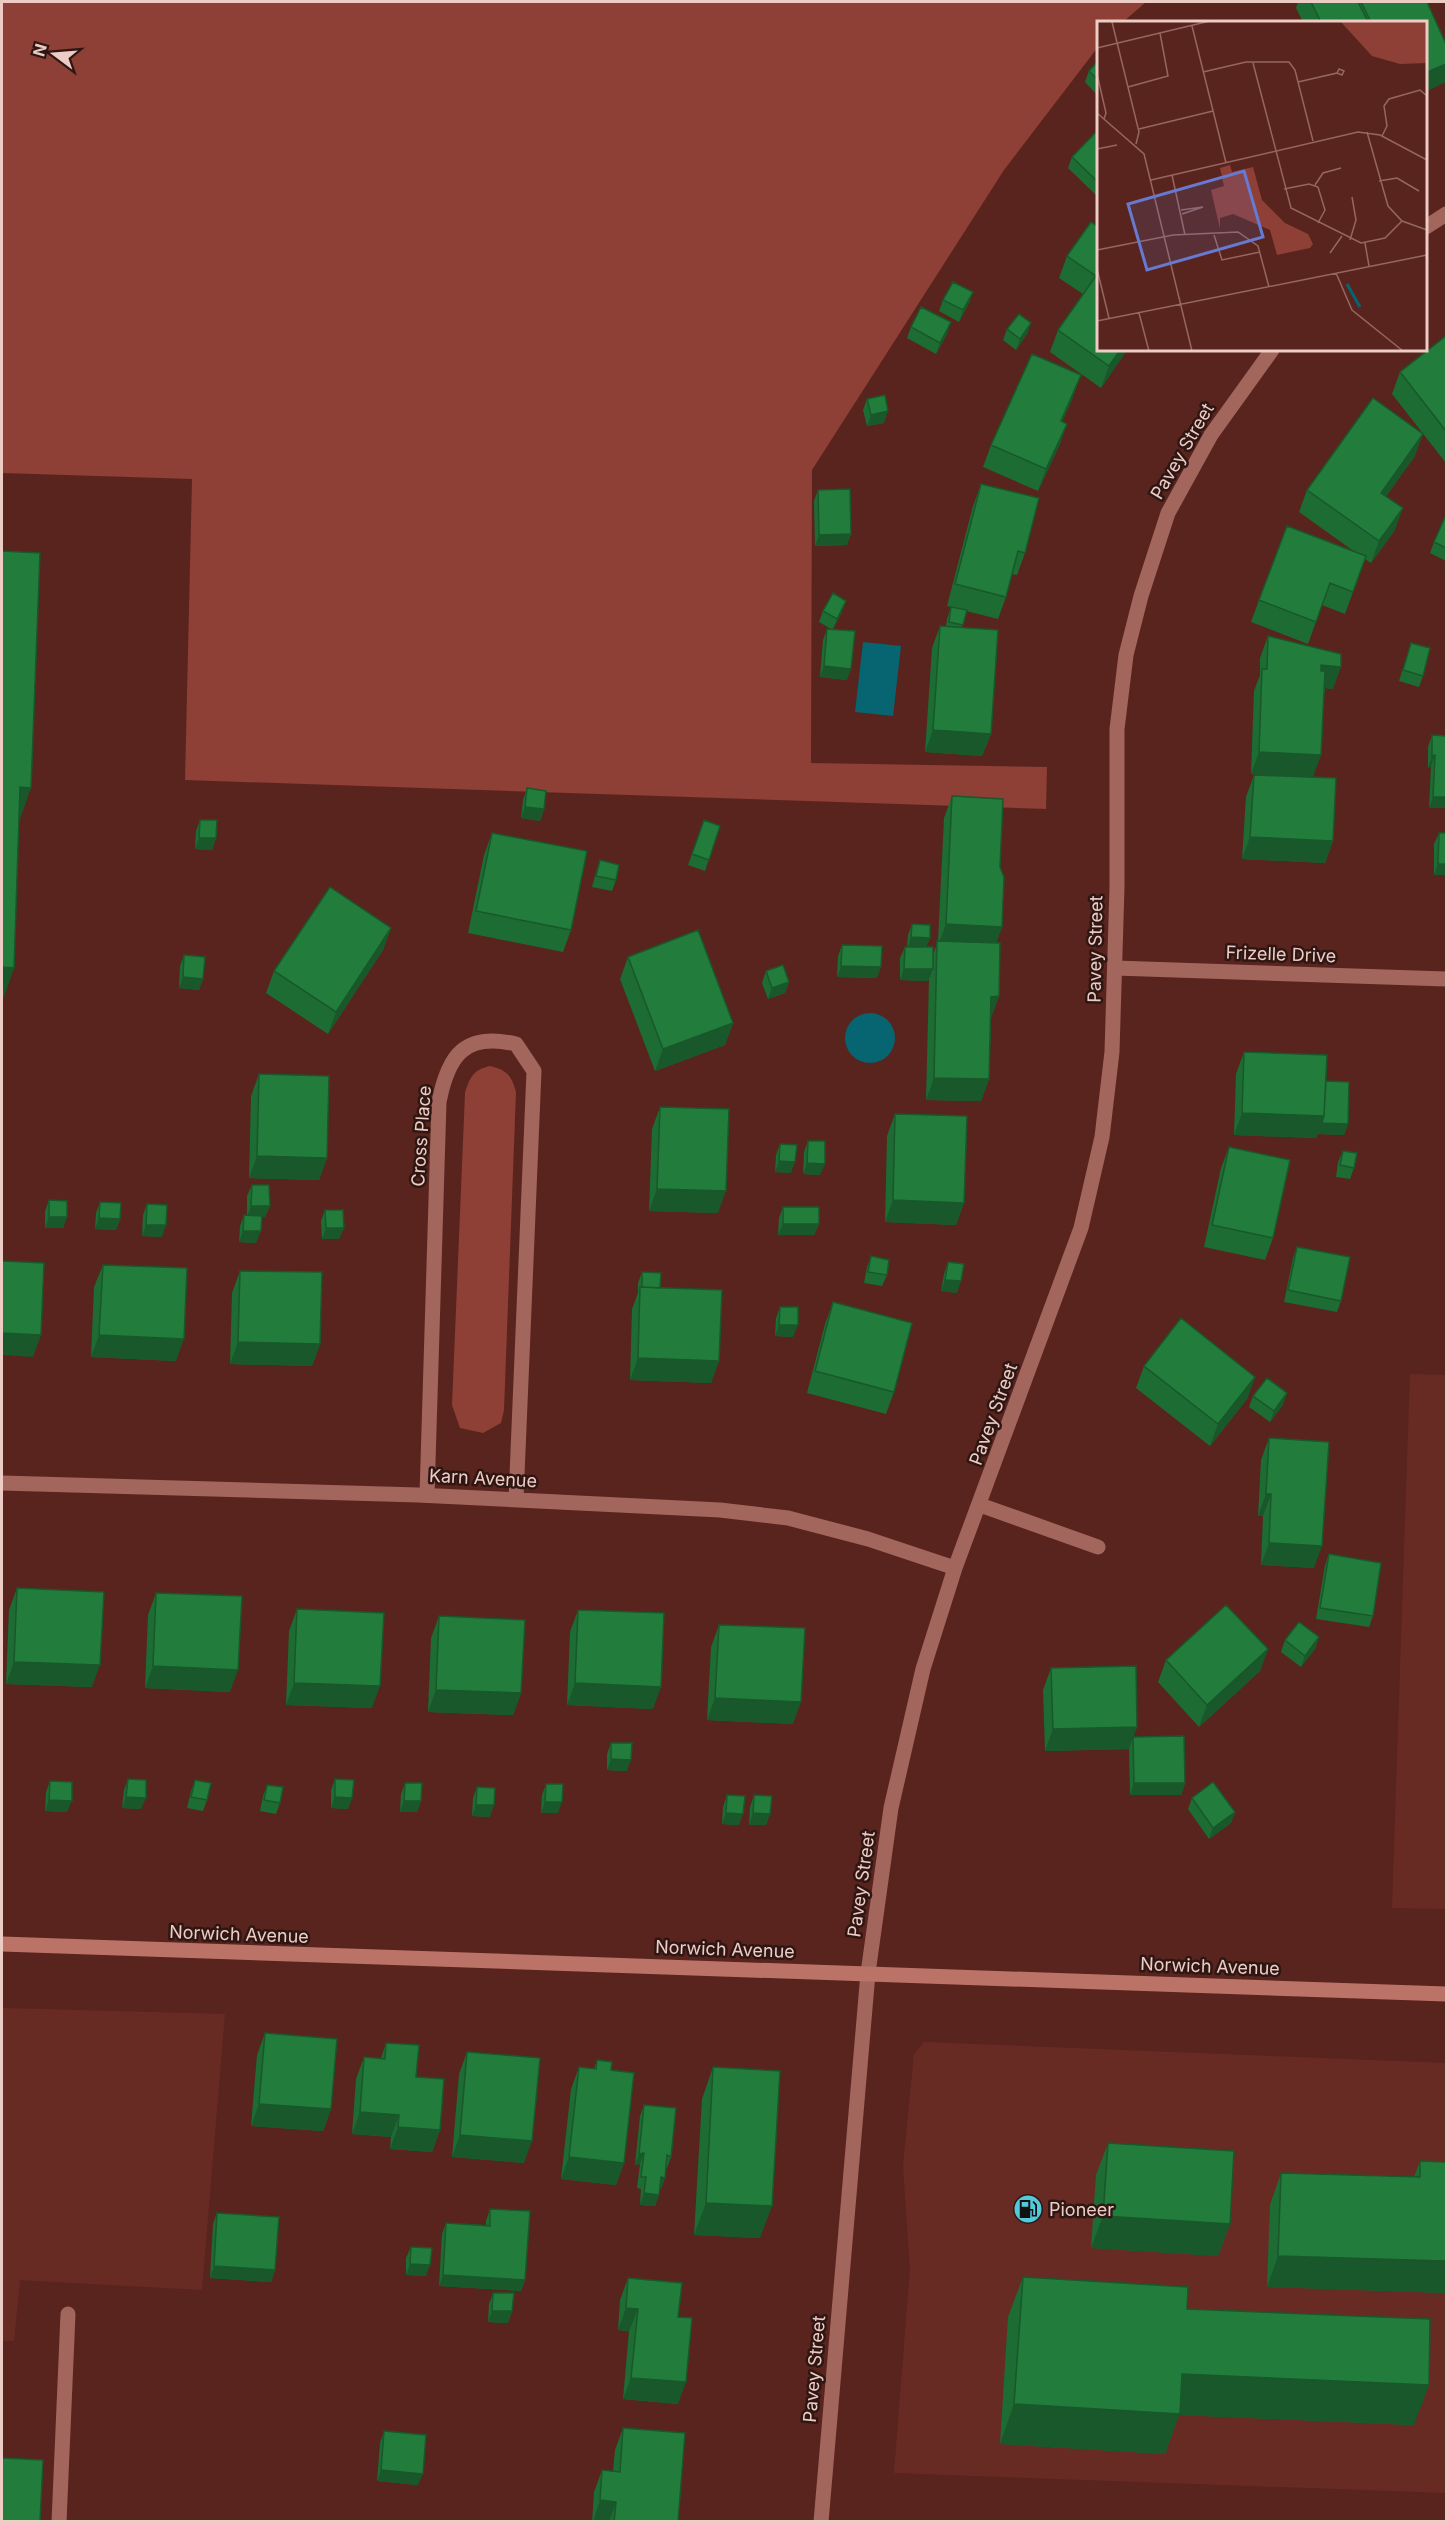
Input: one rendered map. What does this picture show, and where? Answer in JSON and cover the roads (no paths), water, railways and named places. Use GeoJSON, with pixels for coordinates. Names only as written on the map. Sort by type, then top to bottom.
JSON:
{"type":"FeatureCollection","features":[{"type":"Feature","properties":{"kind":"main road","name":"Norwich Avenue"},"geometry":{"type":"LineString","coordinates":[[2,1944],[1446,1994]]}},
{"type":"Feature","properties":{"kind":"street"},"geometry":{"type":"LineString","coordinates":[[1427,226],[1446,214]]}},
{"type":"Feature","properties":{"kind":"street","name":"Pavey Street"},"geometry":{"type":"LineString","coordinates":[[821,2522],[868,1973],[891,1808],[923,1669],[955,1568],[1081,1228],[1102,1137],[1112,1052],[1117,729],[1132,629],[1168,513],[1211,435],[1271,351]]}},
{"type":"Feature","properties":{"kind":"street","name":"Frizelle Drive"},"geometry":{"type":"LineString","coordinates":[[1115,968],[1446,979]]}},
{"type":"Feature","properties":{"kind":"street","name":"Cross Place"},"geometry":{"type":"LineString","coordinates":[[427,1496],[440,1102],[446,1070],[457,1052],[472,1044],[501,1041],[516,1044],[534,1071],[516,1499]]}},
{"type":"Feature","properties":{"kind":"street","name":"Karn Avenue"},"geometry":{"type":"LineString","coordinates":[[2,1483],[516,1499],[674,1507],[788,1518],[868,1539],[955,1568]]}},
{"type":"Feature","properties":{"kind":"street"},"geometry":{"type":"LineString","coordinates":[[980,1505],[1098,1547]]}},
{"type":"Feature","properties":{"kind":"street"},"geometry":{"type":"LineString","coordinates":[[59,2522],[68,2314]]}},
{"type":"Feature","properties":{"kind":"water"},"geometry":{"type":"Polygon","coordinates":[[[863,642],[901,646],[893,716],[855,712],[863,642]]]}},
{"type":"Feature","properties":{"kind":"water"},"geometry":{"type":"Polygon","coordinates":[[[865,1013],[875,1013],[888,1020],[895,1033],[895,1043],[888,1056],[875,1063],[865,1063],[856,1059],[849,1052],[845,1043],[845,1033],[849,1024],[856,1017],[865,1013]]]}},
{"type":"Feature","properties":{"kind":"place","name":"Pioneer"},"geometry":{"type":"Point","coordinates":[1028,2209]}}]}
